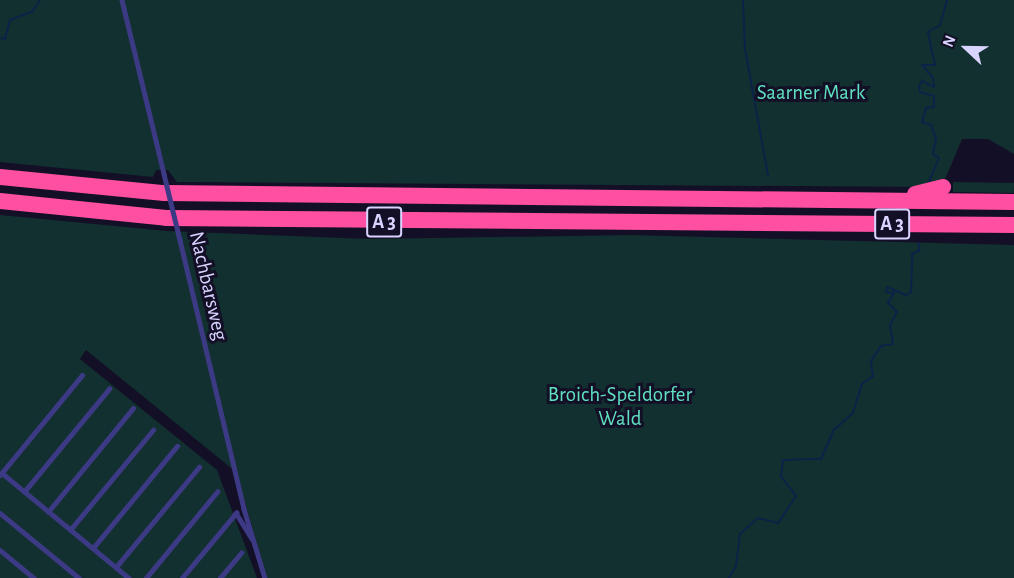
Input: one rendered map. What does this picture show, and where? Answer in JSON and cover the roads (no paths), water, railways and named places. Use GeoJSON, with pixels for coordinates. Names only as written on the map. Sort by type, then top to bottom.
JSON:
{"type":"FeatureCollection","features":[{"type":"Feature","properties":{"kind":"highway","name":"A 3"},"geometry":{"type":"LineString","coordinates":[[0,177],[164,193],[1014,202]]}},
{"type":"Feature","properties":{"kind":"highway"},"geometry":{"type":"LineString","coordinates":[[881,200],[943,187]]}},
{"type":"Feature","properties":{"kind":"highway","name":"A 3"},"geometry":{"type":"LineString","coordinates":[[0,201],[166,218],[1014,225]]}},
{"type":"Feature","properties":{"kind":"lane","name":"Nachbarsweg"},"geometry":{"type":"LineString","coordinates":[[122,0],[255,544],[266,578]]}},
{"type":"Feature","properties":{"kind":"lane"},"geometry":{"type":"LineString","coordinates":[[82,375],[1,475],[129,578]]}},
{"type":"Feature","properties":{"kind":"lane"},"geometry":{"type":"LineString","coordinates":[[24,492],[109,389]]}},
{"type":"Feature","properties":{"kind":"lane"},"geometry":{"type":"LineString","coordinates":[[48,512],[133,408]]}},
{"type":"Feature","properties":{"kind":"lane"},"geometry":{"type":"LineString","coordinates":[[70,530],[153,430]]}},
{"type":"Feature","properties":{"kind":"lane"},"geometry":{"type":"LineString","coordinates":[[93,548],[177,446]]}},
{"type":"Feature","properties":{"kind":"lane"},"geometry":{"type":"LineString","coordinates":[[116,567],[199,466]]}},
{"type":"Feature","properties":{"kind":"lane"},"geometry":{"type":"LineString","coordinates":[[146,578],[217,492]]}},
{"type":"Feature","properties":{"kind":"lane"},"geometry":{"type":"LineString","coordinates":[[0,513],[79,578]]}},
{"type":"Feature","properties":{"kind":"lane"},"geometry":{"type":"LineString","coordinates":[[182,578],[236,513],[255,544]]}},
{"type":"Feature","properties":{"kind":"lane"},"geometry":{"type":"LineString","coordinates":[[0,550],[34,578]]}},
{"type":"Feature","properties":{"kind":"lane"},"geometry":{"type":"LineString","coordinates":[[220,578],[241,553]]}},
{"type":"Feature","properties":{"kind":"waterway"},"geometry":{"type":"LineString","coordinates":[[0,38],[5,39],[10,20],[33,11],[40,0]]}},
{"type":"Feature","properties":{"kind":"waterway"},"geometry":{"type":"LineString","coordinates":[[743,0],[745,49],[768,176]]}},
{"type":"Feature","properties":{"kind":"waterway"},"geometry":{"type":"LineString","coordinates":[[928,184],[939,158],[933,154],[936,138],[931,125],[922,122],[926,108],[934,107],[934,96],[920,92],[919,86],[922,81],[934,87],[933,78],[922,65],[935,65],[928,32],[940,25],[947,0]]}},
{"type":"Feature","properties":{"kind":"waterway"},"geometry":{"type":"LineString","coordinates":[[729,578],[736,566],[740,534],[758,518],[778,523],[796,496],[781,476],[783,460],[821,459],[834,430],[853,413],[862,384],[873,376],[871,361],[881,346],[893,344],[890,325],[897,312],[888,303],[894,293],[886,292],[887,287],[906,295],[911,292],[912,254],[919,251],[919,243]]}},
{"type":"Feature","properties":{"kind":"park label","name":"Saarner Mark"},"geometry":{"type":"Point","coordinates":[811,93]}},
{"type":"Feature","properties":{"kind":"park label","name":"Broich-Speldorfer Wald"},"geometry":{"type":"Point","coordinates":[620,407]}}]}
